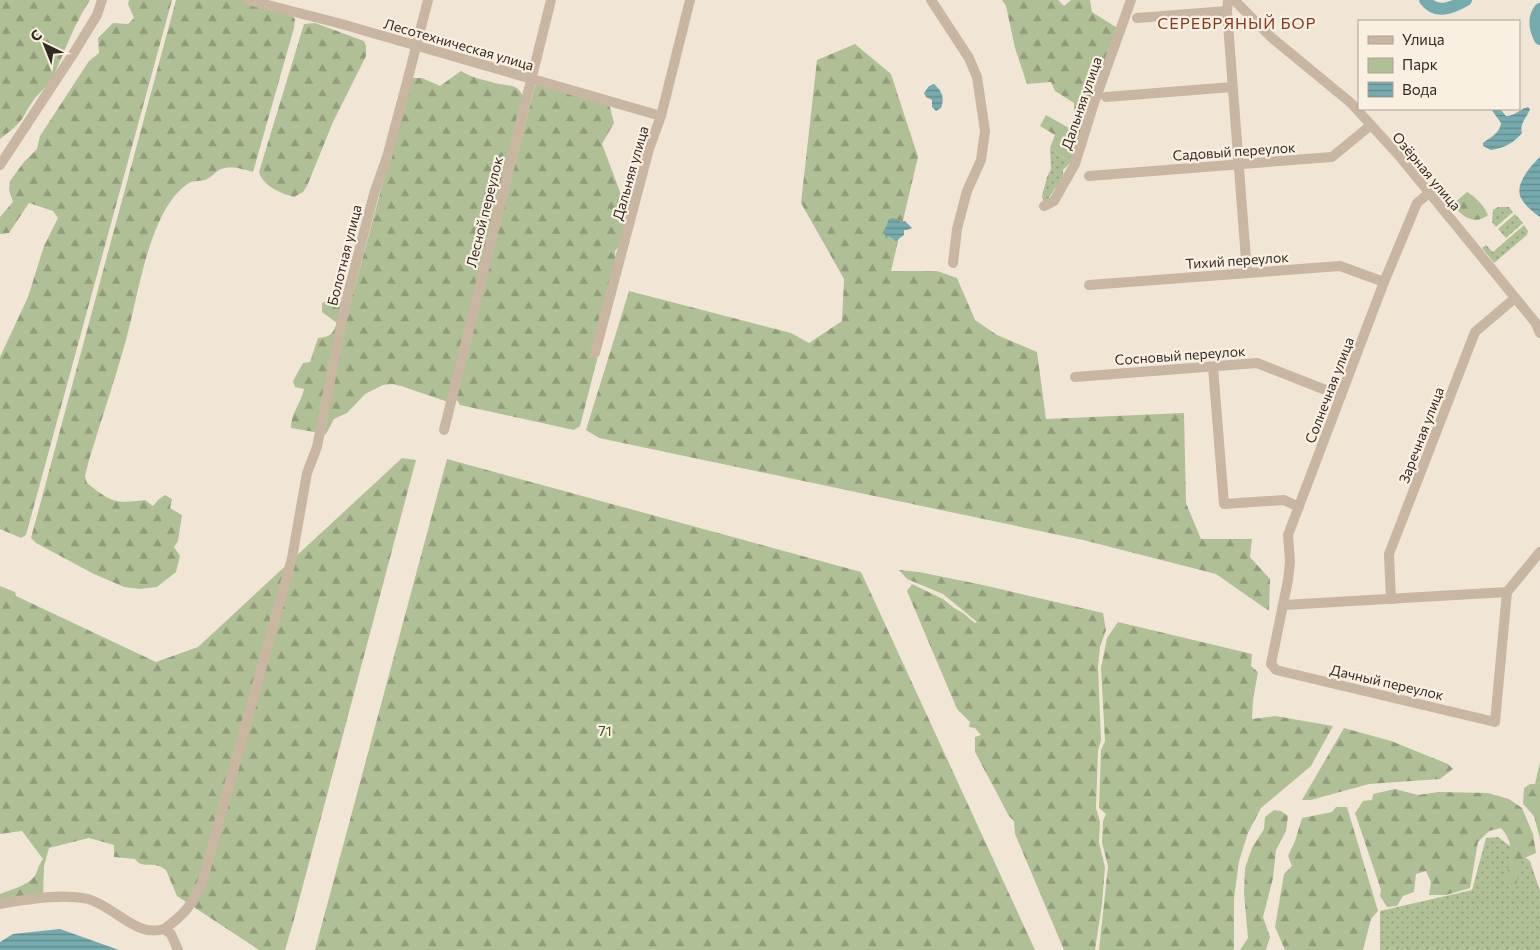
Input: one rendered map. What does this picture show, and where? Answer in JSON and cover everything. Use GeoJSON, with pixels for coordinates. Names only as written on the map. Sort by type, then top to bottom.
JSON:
{"type":"FeatureCollection","features":[{"type":"Feature","properties":{"kind":"street"},"geometry":{"type":"LineString","coordinates":[[0,165],[75,51],[96,15],[102,0]]}},
{"type":"Feature","properties":{"kind":"street","name":"Лесотехническая улица"},"geometry":{"type":"LineString","coordinates":[[248,0],[338,23],[662,116]]}},
{"type":"Feature","properties":{"kind":"street","name":"Болотная улица"},"geometry":{"type":"LineString","coordinates":[[164,929],[183,916],[195,900],[202,883],[292,558],[307,473],[317,447],[345,305],[428,0]]}},
{"type":"Feature","properties":{"kind":"street","name":"Лесной переулок"},"geometry":{"type":"LineString","coordinates":[[444,430],[551,0]]}},
{"type":"Feature","properties":{"kind":"street","name":"Дальняя улица"},"geometry":{"type":"LineString","coordinates":[[595,353],[649,149],[662,116],[690,0]]}},
{"type":"Feature","properties":{"kind":"street"},"geometry":{"type":"LineString","coordinates":[[931,0],[969,58],[977,77],[984,131],[981,160],[967,191],[957,229],[953,262]]}},
{"type":"Feature","properties":{"kind":"street","name":"Дальняя улица"},"geometry":{"type":"LineString","coordinates":[[1044,206],[1054,201],[1075,164],[1094,103],[1131,0]]}},
{"type":"Feature","properties":{"kind":"street"},"geometry":{"type":"LineString","coordinates":[[1228,0],[1227,11],[1232,86],[1247,273]]}},
{"type":"Feature","properties":{"kind":"street","name":"Озёрная улица"},"geometry":{"type":"LineString","coordinates":[[1234,0],[1271,37],[1351,103],[1401,158],[1428,194],[1536,322],[1540,333]]}},
{"type":"Feature","properties":{"kind":"street"},"geometry":{"type":"LineString","coordinates":[[1137,18],[1227,11]]}},
{"type":"Feature","properties":{"kind":"street"},"geometry":{"type":"LineString","coordinates":[[1106,97],[1232,86]]}},
{"type":"Feature","properties":{"kind":"street","name":"Садовый переулок"},"geometry":{"type":"LineString","coordinates":[[1089,176],[1332,157],[1371,125]]}},
{"type":"Feature","properties":{"kind":"street","name":"Солнечная улица"},"geometry":{"type":"LineString","coordinates":[[1272,668],[1270,664],[1284,605],[1290,562],[1288,535],[1416,203],[1428,194]]}},
{"type":"Feature","properties":{"kind":"street","name":"Тихий переулок"},"geometry":{"type":"LineString","coordinates":[[1090,285],[1340,266],[1384,282]]}},
{"type":"Feature","properties":{"kind":"street","name":"Заречная улица"},"geometry":{"type":"LineString","coordinates":[[1391,599],[1389,554],[1475,332],[1515,298]]}},
{"type":"Feature","properties":{"kind":"street","name":"Сосновый переулок"},"geometry":{"type":"LineString","coordinates":[[1075,377],[1256,363],[1341,396]]}},
{"type":"Feature","properties":{"kind":"street"},"geometry":{"type":"LineString","coordinates":[[1213,367],[1224,504],[1284,500],[1299,506]]}},
{"type":"Feature","properties":{"kind":"street"},"geometry":{"type":"LineString","coordinates":[[1284,605],[1506,592],[1540,552]]}},
{"type":"Feature","properties":{"kind":"street","name":"Дачный переулок"},"geometry":{"type":"LineString","coordinates":[[1272,668],[1496,722],[1506,592]]}},
{"type":"Feature","properties":{"kind":"street"},"geometry":{"type":"LineString","coordinates":[[0,904],[51,897],[86,899],[103,904],[127,921],[147,930],[157,931],[164,929],[171,934],[178,950]]}},
{"type":"Feature","properties":{"kind":"green space"},"geometry":{"type":"Polygon","coordinates":[[[0,0],[90,0],[74,28],[51,80],[14,128],[0,139],[0,0]]]}},
{"type":"Feature","properties":{"kind":"green space"},"geometry":{"type":"Polygon","coordinates":[[[129,0],[172,0],[26,535],[21,538],[0,529],[0,357],[28,297],[44,246],[58,218],[53,211],[29,203],[9,233],[0,234],[0,217],[13,202],[9,190],[10,181],[24,162],[37,149],[40,136],[89,61],[99,53],[98,38],[113,23],[128,24],[134,18],[128,4],[129,0]]]}},
{"type":"Feature","properties":{"kind":"green space"},"geometry":{"type":"Polygon","coordinates":[[[176,0],[249,0],[289,13],[295,19],[253,172],[227,167],[219,170],[207,179],[191,182],[175,195],[164,212],[147,255],[126,340],[89,460],[85,476],[87,483],[108,498],[126,502],[145,500],[153,506],[165,495],[172,499],[170,508],[182,515],[178,541],[174,547],[180,556],[176,572],[157,587],[140,589],[124,587],[94,574],[36,543],[31,538],[176,0]]]}},
{"type":"Feature","properties":{"kind":"green space"},"geometry":{"type":"Polygon","coordinates":[[[1002,0],[1058,0],[1064,6],[1071,0],[1090,0],[1092,12],[1119,29],[1071,162],[1050,148],[1055,135],[1040,126],[1046,115],[1069,128],[1074,119],[1074,103],[1055,91],[1051,82],[1027,84],[1015,48],[1006,6],[1002,0]]]}},
{"type":"Feature","properties":{"kind":"green space"},"geometry":{"type":"Polygon","coordinates":[[[315,23],[364,41],[366,56],[333,122],[307,186],[303,192],[294,197],[268,185],[259,172],[304,24],[315,23]]]}},
{"type":"Feature","properties":{"kind":"green space"},"geometry":{"type":"Polygon","coordinates":[[[855,44],[891,74],[918,157],[891,271],[937,271],[957,278],[975,320],[997,335],[1037,352],[1046,419],[1184,413],[1186,503],[1201,539],[1252,539],[1250,557],[1270,579],[1269,611],[1216,574],[1083,540],[599,438],[586,430],[629,291],[791,333],[809,343],[842,321],[844,279],[801,203],[817,60],[855,44]]]}},
{"type":"Feature","properties":{"kind":"green space"},"geometry":{"type":"Polygon","coordinates":[[[461,71],[477,78],[513,86],[519,90],[524,100],[448,402],[401,386],[383,385],[365,394],[347,413],[334,419],[326,434],[291,428],[291,422],[304,389],[295,387],[293,381],[303,363],[310,362],[318,338],[330,334],[337,323],[322,312],[322,303],[331,299],[342,303],[354,290],[411,78],[422,78],[440,86],[461,71]]]}},
{"type":"Feature","properties":{"kind":"green space"},"geometry":{"type":"Polygon","coordinates":[[[546,80],[602,101],[610,107],[614,123],[602,144],[622,197],[632,210],[627,236],[615,251],[619,274],[580,426],[574,430],[460,405],[455,397],[535,86],[546,80]]]}},
{"type":"Feature","properties":{"kind":"green space"},"geometry":{"type":"Polygon","coordinates":[[[1050,148],[1071,162],[1063,170],[1058,189],[1055,188],[1047,201],[1043,201],[1042,196],[1051,169],[1050,148]]]}},
{"type":"Feature","properties":{"kind":"green space"},"geometry":{"type":"Polygon","coordinates":[[[1467,192],[1479,202],[1488,215],[1478,220],[1473,220],[1464,216],[1456,208],[1453,204],[1467,192]]]}},
{"type":"Feature","properties":{"kind":"green space"},"geometry":{"type":"Polygon","coordinates":[[[1498,207],[1509,207],[1513,212],[1496,227],[1492,222],[1493,210],[1498,207]]]}},
{"type":"Feature","properties":{"kind":"green space"},"geometry":{"type":"Polygon","coordinates":[[[1515,214],[1523,223],[1506,238],[1498,229],[1515,214]]]}},
{"type":"Feature","properties":{"kind":"green space"},"geometry":{"type":"Polygon","coordinates":[[[1524,225],[1528,231],[1527,235],[1494,263],[1482,248],[1486,245],[1493,252],[1524,225]]]}},
{"type":"Feature","properties":{"kind":"green space"},"geometry":{"type":"Polygon","coordinates":[[[402,458],[416,460],[285,950],[259,950],[177,896],[166,870],[157,866],[142,864],[135,859],[114,857],[114,845],[89,838],[49,848],[44,866],[43,897],[33,904],[0,907],[0,894],[30,881],[35,876],[43,859],[22,831],[0,834],[0,586],[15,592],[16,596],[156,662],[198,647],[402,458]]]}},
{"type":"Feature","properties":{"kind":"green space","name":"71"},"geometry":{"type":"Polygon","coordinates":[[[447,459],[861,572],[1035,950],[315,950],[447,459]]]}},
{"type":"Feature","properties":{"kind":"green space"},"geometry":{"type":"Polygon","coordinates":[[[899,570],[919,572],[983,585],[1103,613],[1106,630],[1100,647],[1098,667],[1101,740],[1098,751],[1096,808],[1100,822],[1099,843],[1105,867],[1095,950],[1064,950],[1015,834],[1014,821],[1009,816],[975,752],[975,737],[981,735],[975,728],[969,727],[970,722],[957,709],[907,591],[912,584],[943,599],[975,623],[977,622],[943,594],[907,579],[899,570]]]}},
{"type":"Feature","properties":{"kind":"green space"},"geometry":{"type":"Polygon","coordinates":[[[1118,622],[1252,654],[1251,666],[1258,672],[1252,719],[1275,716],[1333,726],[1311,766],[1261,808],[1248,833],[1239,861],[1234,898],[1234,950],[1099,950],[1108,866],[1102,843],[1103,821],[1106,814],[1099,808],[1101,750],[1105,741],[1101,668],[1107,638],[1118,622]]]}},
{"type":"Feature","properties":{"kind":"green space"},"geometry":{"type":"Polygon","coordinates":[[[1344,728],[1391,741],[1448,764],[1453,769],[1440,779],[1369,784],[1311,800],[1302,800],[1344,728]]]}},
{"type":"Feature","properties":{"kind":"green space"},"geometry":{"type":"Polygon","coordinates":[[[1540,762],[1540,839],[1534,816],[1523,804],[1524,788],[1530,784],[1535,784],[1540,762]]]}},
{"type":"Feature","properties":{"kind":"green space"},"geometry":{"type":"Polygon","coordinates":[[[1395,789],[1418,795],[1439,792],[1488,793],[1509,799],[1522,808],[1533,834],[1536,853],[1522,859],[1516,886],[1506,879],[1511,852],[1509,840],[1501,828],[1489,831],[1478,842],[1470,888],[1446,895],[1429,895],[1431,882],[1426,871],[1416,874],[1414,892],[1403,896],[1397,906],[1387,907],[1380,896],[1381,890],[1355,813],[1363,801],[1372,800],[1373,794],[1395,789]]]}},
{"type":"Feature","properties":{"kind":"green space"},"geometry":{"type":"Polygon","coordinates":[[[1336,807],[1347,807],[1378,911],[1371,919],[1363,950],[1285,950],[1275,927],[1284,874],[1292,866],[1288,856],[1302,818],[1332,812],[1336,807]]]}},
{"type":"Feature","properties":{"kind":"green space"},"geometry":{"type":"Polygon","coordinates":[[[1274,810],[1281,811],[1288,816],[1286,831],[1276,850],[1273,878],[1263,917],[1270,937],[1266,950],[1240,950],[1248,938],[1244,893],[1245,868],[1252,848],[1264,829],[1265,817],[1274,810]]]}},
{"type":"Feature","properties":{"kind":"green space"},"geometry":{"type":"Polygon","coordinates":[[[1498,837],[1530,861],[1540,891],[1540,950],[1380,950],[1380,911],[1472,890],[1486,838],[1498,837]]]}},
{"type":"Feature","properties":{"kind":"water"},"geometry":{"type":"Polygon","coordinates":[[[934,84],[941,92],[943,98],[941,108],[936,111],[932,107],[932,100],[926,97],[924,93],[929,86],[934,84]]]}},
{"type":"Feature","properties":{"kind":"water"},"geometry":{"type":"Polygon","coordinates":[[[1528,107],[1530,109],[1522,123],[1522,133],[1516,140],[1491,150],[1483,146],[1483,143],[1499,130],[1501,123],[1492,110],[1501,110],[1506,116],[1528,107]]]}},
{"type":"Feature","properties":{"kind":"water"},"geometry":{"type":"Polygon","coordinates":[[[1540,157],[1540,217],[1525,204],[1519,193],[1524,176],[1540,157]]]}},
{"type":"Feature","properties":{"kind":"water"},"geometry":{"type":"Polygon","coordinates":[[[894,218],[901,222],[905,221],[912,228],[904,230],[904,235],[896,241],[889,236],[886,239],[884,232],[889,219],[894,218]]]}},
{"type":"Feature","properties":{"kind":"water"},"geometry":{"type":"Polygon","coordinates":[[[60,929],[119,950],[0,950],[0,942],[13,934],[60,929]]]}},
{"type":"Feature","properties":{"kind":"waterway"},"geometry":{"type":"LineString","coordinates":[[1425,0],[1429,5],[1439,9],[1444,9],[1466,0]]}},
{"type":"Feature","properties":{"kind":"waterway"},"geometry":{"type":"LineString","coordinates":[[1540,9],[1536,16],[1537,31],[1540,39]]}},
{"type":"Feature","properties":{"kind":"district","name":"СЕРЕБРЯНЫЙ БОР"},"geometry":{"type":"Point","coordinates":[1237,22]}}]}
